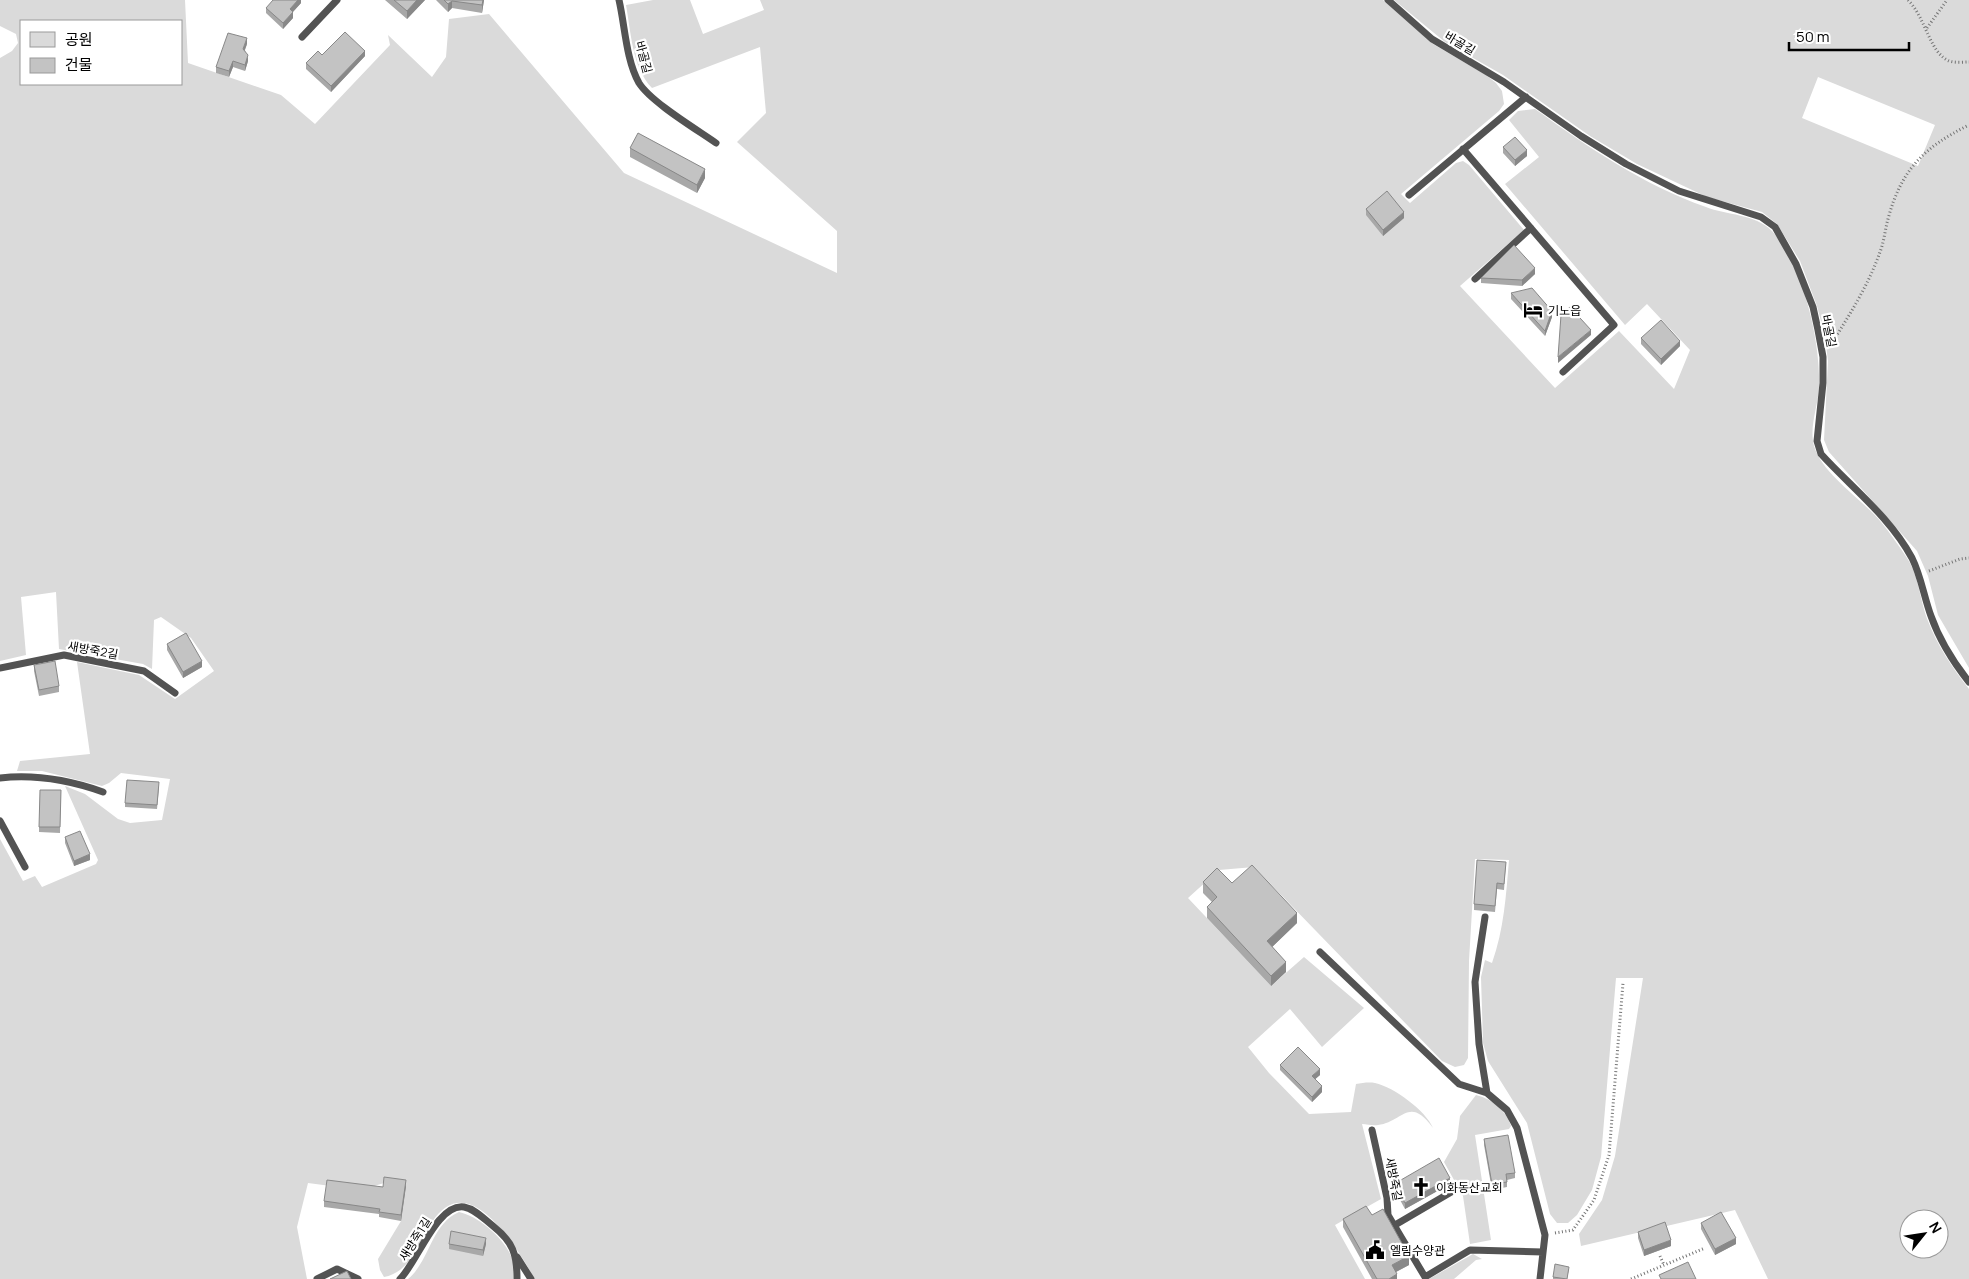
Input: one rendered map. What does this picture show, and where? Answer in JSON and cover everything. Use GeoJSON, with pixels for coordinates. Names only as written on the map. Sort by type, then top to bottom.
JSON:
{"type":"FeatureCollection","features":[{"type":"Feature","properties":{"kind":"lane"},"geometry":{"type":"LineString","coordinates":[[302,36],[337,0]]}},
{"type":"Feature","properties":{"kind":"lane","name":"바골길"},"geometry":{"type":"LineString","coordinates":[[619,0],[632,62],[639,83],[650,96],[716,143]]}},
{"type":"Feature","properties":{"kind":"lane","name":"바골길"},"geometry":{"type":"LineString","coordinates":[[1388,0],[1432,39],[1504,82],[1580,136],[1651,178],[1706,201],[1761,218],[1774,227],[1796,264],[1813,306],[1823,357],[1817,441],[1822,454],[1885,521],[1911,557],[1920,576],[1931,618],[1946,648],[1969,682]]}},
{"type":"Feature","properties":{"kind":"lane"},"geometry":{"type":"LineString","coordinates":[[1408,196],[1526,97]]}},
{"type":"Feature","properties":{"kind":"lane"},"geometry":{"type":"LineString","coordinates":[[1463,149],[1614,325],[1563,372]]}},
{"type":"Feature","properties":{"kind":"lane"},"geometry":{"type":"LineString","coordinates":[[1474,279],[1531,228]]}},
{"type":"Feature","properties":{"kind":"lane","name":"새방죽2길"},"geometry":{"type":"LineString","coordinates":[[0,668],[64,655],[144,672],[175,694]]}},
{"type":"Feature","properties":{"kind":"lane"},"geometry":{"type":"LineString","coordinates":[[0,778],[23,775],[73,781],[103,792]]}},
{"type":"Feature","properties":{"kind":"lane"},"geometry":{"type":"LineString","coordinates":[[0,821],[25,867]]}},
{"type":"Feature","properties":{"kind":"lane"},"geometry":{"type":"LineString","coordinates":[[1485,917],[1475,982],[1478,1044],[1487,1093]]}},
{"type":"Feature","properties":{"kind":"lane"},"geometry":{"type":"LineString","coordinates":[[1320,952],[1459,1084],[1487,1093],[1507,1110],[1517,1128],[1545,1235],[1540,1279]]}},
{"type":"Feature","properties":{"kind":"lane","name":"새방죽길"},"geometry":{"type":"LineString","coordinates":[[1372,1130],[1387,1198],[1388,1215],[1425,1277],[1470,1250],[1543,1252]]}},
{"type":"Feature","properties":{"kind":"lane"},"geometry":{"type":"LineString","coordinates":[[1395,1225],[1453,1191]]}},
{"type":"Feature","properties":{"kind":"lane","name":"새방죽1길"},"geometry":{"type":"LineString","coordinates":[[400,1279],[408,1272],[437,1222],[456,1207],[474,1210],[508,1241],[531,1279]]}},
{"type":"Feature","properties":{"kind":"lane"},"geometry":{"type":"LineString","coordinates":[[517,1256],[517,1279]]}},
{"type":"Feature","properties":{"kind":"lane"},"geometry":{"type":"LineString","coordinates":[[317,1279],[337,1270],[358,1279]]}},
{"type":"Feature","properties":{"kind":"path"},"geometry":{"type":"LineString","coordinates":[[1908,0],[1917,9],[1936,52],[1951,62],[1969,62]]}},
{"type":"Feature","properties":{"kind":"path"},"geometry":{"type":"LineString","coordinates":[[1927,28],[1947,0]]}},
{"type":"Feature","properties":{"kind":"path"},"geometry":{"type":"LineString","coordinates":[[1823,357],[1870,278],[1880,251],[1888,218],[1897,194],[1912,164],[1935,144],[1969,125]]}},
{"type":"Feature","properties":{"kind":"path"},"geometry":{"type":"LineString","coordinates":[[1920,576],[1936,567],[1969,558]]}},
{"type":"Feature","properties":{"kind":"path"},"geometry":{"type":"LineString","coordinates":[[1545,1235],[1573,1230],[1594,1200],[1609,1155],[1623,983]]}},
{"type":"Feature","properties":{"kind":"path"},"geometry":{"type":"LineString","coordinates":[[1631,1279],[1704,1248]]}},
{"type":"Feature","properties":{"kind":"path"},"geometry":{"type":"LineString","coordinates":[[1660,1256],[1664,1265]]}},
{"type":"Feature","properties":{"kind":"path"},"geometry":{"type":"LineString","coordinates":[[1670,1263],[1673,1270]]}},
{"type":"Feature","properties":{"kind":"green space"},"geometry":{"type":"Polygon","coordinates":[[[0,0],[185,0],[188,63],[281,95],[315,124],[390,45],[388,35],[432,77],[446,57],[449,19],[489,14],[624,173],[837,273],[837,231],[737,142],[766,113],[760,47],[652,88],[645,80],[636,60],[626,5],[653,0],[690,0],[703,34],[764,10],[760,0],[1383,0],[1433,44],[1486,75],[1502,91],[1504,104],[1499,111],[1401,194],[1410,203],[1456,163],[1463,161],[1469,165],[1524,230],[1460,286],[1555,388],[1619,331],[1674,389],[1690,350],[1647,304],[1625,325],[1505,184],[1539,157],[1509,120],[1518,111],[1535,109],[1596,151],[1660,188],[1714,210],[1749,218],[1765,225],[1783,245],[1793,263],[1808,305],[1819,369],[1819,387],[1813,424],[1814,446],[1818,456],[1834,476],[1881,522],[1907,558],[1917,581],[1925,613],[1936,639],[1969,689],[1969,1279],[1768,1279],[1735,1210],[1581,1246],[1579,1234],[1602,1200],[1615,1156],[1643,978],[1616,978],[1601,1157],[1592,1190],[1577,1215],[1568,1223],[1557,1223],[1550,1214],[1527,1123],[1488,1061],[1483,1043],[1481,977],[1485,960],[1492,963],[1499,938],[1504,912],[1509,860],[1475,859],[1469,961],[1468,1058],[1464,1065],[1455,1067],[1442,1061],[1254,867],[1219,870],[1188,898],[1271,986],[1304,957],[1364,1008],[1322,1047],[1290,1009],[1248,1047],[1269,1073],[1309,1114],[1351,1112],[1356,1084],[1373,1083],[1391,1089],[1417,1107],[1433,1128],[1425,1118],[1418,1113],[1412,1112],[1406,1113],[1387,1123],[1376,1125],[1362,1124],[1381,1199],[1335,1225],[1365,1279],[535,1279],[517,1249],[491,1218],[476,1207],[461,1203],[446,1207],[432,1222],[407,1263],[393,1274],[384,1277],[380,1270],[378,1259],[401,1221],[384,1183],[361,1190],[308,1183],[297,1227],[307,1279],[0,1279],[0,839],[23,881],[35,876],[42,887],[96,864],[98,860],[65,786],[85,794],[118,819],[130,823],[162,820],[170,779],[121,773],[102,786],[42,771],[17,771],[20,761],[90,754],[77,662],[139,675],[175,699],[214,671],[191,638],[161,617],[154,620],[152,669],[143,664],[59,649],[56,592],[21,597],[26,655],[0,661],[0,58],[12,51],[18,43],[16,34],[0,26],[0,0]]]}},
{"type":"Feature","properties":{"kind":"green space"},"geometry":{"type":"Polygon","coordinates":[[[1394,0],[1969,0],[1969,668],[1938,615],[1928,576],[1917,551],[1829,452],[1824,440],[1828,361],[1825,337],[1817,306],[1800,261],[1777,224],[1762,212],[1707,197],[1637,164],[1590,136],[1503,75],[1445,42],[1394,0]],[[1818,77],[1802,118],[1918,166],[1935,125],[1818,77]]]}},
{"type":"Feature","properties":{"kind":"green space"},"geometry":{"type":"Polygon","coordinates":[[[1476,1095],[1488,1099],[1498,1106],[1506,1115],[1511,1126],[1509,1129],[1475,1135],[1491,1240],[1470,1244],[1463,1196],[1444,1162],[1457,1139],[1460,1116],[1476,1095]]]}},
{"type":"Feature","properties":{"kind":"green space"},"geometry":{"type":"Polygon","coordinates":[[[459,1212],[482,1223],[502,1242],[512,1259],[513,1279],[408,1279],[421,1263],[442,1225],[459,1212]]]}},
{"type":"Feature","properties":{"kind":"green space"},"geometry":{"type":"Polygon","coordinates":[[[1473,1254],[1482,1259],[1476,1260],[1454,1279],[1429,1279],[1473,1254]]]}},
{"type":"Feature","properties":{"kind":"building"},"geometry":{"type":"Polygon","coordinates":[[[273,0],[298,0],[290,9],[293,12],[283,23],[266,8],[273,0]]]}},
{"type":"Feature","properties":{"kind":"building"},"geometry":{"type":"Polygon","coordinates":[[[394,0],[417,0],[407,11],[394,0]]]}},
{"type":"Feature","properties":{"kind":"building"},"geometry":{"type":"Polygon","coordinates":[[[444,0],[483,0],[482,5],[452,1],[448,4],[444,0]]]}},
{"type":"Feature","properties":{"kind":"building"},"geometry":{"type":"Polygon","coordinates":[[[345,32],[365,51],[331,86],[306,63],[318,51],[322,55],[345,32]]]}},
{"type":"Feature","properties":{"kind":"building"},"geometry":{"type":"Polygon","coordinates":[[[228,33],[247,38],[243,49],[248,55],[245,65],[233,61],[229,71],[216,67],[228,33]]]}},
{"type":"Feature","properties":{"kind":"building"},"geometry":{"type":"Polygon","coordinates":[[[638,133],[705,169],[697,185],[630,148],[638,133]]]}},
{"type":"Feature","properties":{"kind":"building"},"geometry":{"type":"Polygon","coordinates":[[[1515,137],[1527,150],[1515,160],[1503,147],[1515,137]]]}},
{"type":"Feature","properties":{"kind":"building"},"geometry":{"type":"Polygon","coordinates":[[[1387,191],[1404,212],[1383,230],[1366,209],[1387,191]]]}},
{"type":"Feature","properties":{"kind":"building"},"geometry":{"type":"Polygon","coordinates":[[[1514,245],[1535,268],[1522,280],[1481,278],[1514,245]]]}},
{"type":"Feature","properties":{"kind":"building"},"geometry":{"type":"Polygon","coordinates":[[[1532,288],[1552,311],[1545,331],[1511,293],[1532,288]]]}},
{"type":"Feature","properties":{"kind":"building"},"geometry":{"type":"Polygon","coordinates":[[[1570,307],[1591,330],[1558,357],[1561,315],[1570,307]]]}},
{"type":"Feature","properties":{"kind":"building"},"geometry":{"type":"Polygon","coordinates":[[[1661,320],[1680,341],[1661,359],[1641,338],[1661,320]]]}},
{"type":"Feature","properties":{"kind":"building"},"geometry":{"type":"Polygon","coordinates":[[[186,633],[202,661],[183,672],[167,644],[186,633]]]}},
{"type":"Feature","properties":{"kind":"building"},"geometry":{"type":"Polygon","coordinates":[[[55,661],[59,686],[39,690],[34,665],[55,661]]]}},
{"type":"Feature","properties":{"kind":"building"},"geometry":{"type":"Polygon","coordinates":[[[127,780],[159,782],[157,805],[125,803],[127,780]]]}},
{"type":"Feature","properties":{"kind":"building"},"geometry":{"type":"Polygon","coordinates":[[[40,790],[61,790],[60,827],[39,827],[40,790]]]}},
{"type":"Feature","properties":{"kind":"building"},"geometry":{"type":"Polygon","coordinates":[[[80,831],[90,854],[74,861],[65,837],[80,831]]]}},
{"type":"Feature","properties":{"kind":"building"},"geometry":{"type":"Polygon","coordinates":[[[1477,860],[1506,862],[1504,884],[1497,883],[1495,906],[1474,904],[1477,860]]]}},
{"type":"Feature","properties":{"kind":"building"},"geometry":{"type":"Polygon","coordinates":[[[1252,865],[1297,913],[1267,941],[1286,962],[1271,976],[1207,907],[1217,897],[1203,882],[1217,868],[1232,883],[1252,865]]]}},
{"type":"Feature","properties":{"kind":"building"},"geometry":{"type":"Polygon","coordinates":[[[1298,1047],[1320,1069],[1312,1076],[1322,1086],[1312,1097],[1280,1065],[1298,1047]]]}},
{"type":"Feature","properties":{"kind":"building"},"geometry":{"type":"Polygon","coordinates":[[[1508,1135],[1515,1173],[1506,1174],[1507,1182],[1492,1184],[1484,1139],[1508,1135]]]}},
{"type":"Feature","properties":{"kind":"building"},"geometry":{"type":"Polygon","coordinates":[[[1439,1158],[1450,1178],[1405,1203],[1394,1184],[1439,1158]]]}},
{"type":"Feature","properties":{"kind":"building"},"geometry":{"type":"Polygon","coordinates":[[[384,1177],[406,1180],[401,1215],[379,1212],[380,1209],[324,1201],[327,1180],[383,1187],[384,1177]]]}},
{"type":"Feature","properties":{"kind":"building"},"geometry":{"type":"Polygon","coordinates":[[[1366,1206],[1372,1215],[1383,1209],[1409,1256],[1392,1265],[1397,1274],[1389,1279],[1377,1279],[1343,1219],[1366,1206]]]}},
{"type":"Feature","properties":{"kind":"building"},"geometry":{"type":"Polygon","coordinates":[[[1721,1212],[1736,1238],[1715,1249],[1701,1223],[1721,1212]]]}},
{"type":"Feature","properties":{"kind":"building"},"geometry":{"type":"Polygon","coordinates":[[[1665,1222],[1671,1240],[1644,1250],[1638,1232],[1665,1222]]]}},
{"type":"Feature","properties":{"kind":"building"},"geometry":{"type":"Polygon","coordinates":[[[451,1231],[486,1238],[483,1250],[449,1244],[451,1231]]]}},
{"type":"Feature","properties":{"kind":"building"},"geometry":{"type":"Polygon","coordinates":[[[1688,1262],[1696,1279],[1661,1279],[1659,1275],[1688,1262]]]}},
{"type":"Feature","properties":{"kind":"building"},"geometry":{"type":"Polygon","coordinates":[[[1555,1264],[1569,1267],[1567,1279],[1553,1277],[1555,1264]]]}},
{"type":"Feature","properties":{"kind":"building"},"geometry":{"type":"Polygon","coordinates":[[[347,1271],[351,1279],[330,1279],[347,1271]]]}},
{"type":"Feature","properties":{"kind":"place","name":"기노읍"},"geometry":{"type":"Point","coordinates":[1533,310]}},
{"type":"Feature","properties":{"kind":"place","name":"이화동산교회"},"geometry":{"type":"Point","coordinates":[1421,1187]}},
{"type":"Feature","properties":{"kind":"place","name":"엘림수양관"},"geometry":{"type":"Point","coordinates":[1375,1250]}}]}
